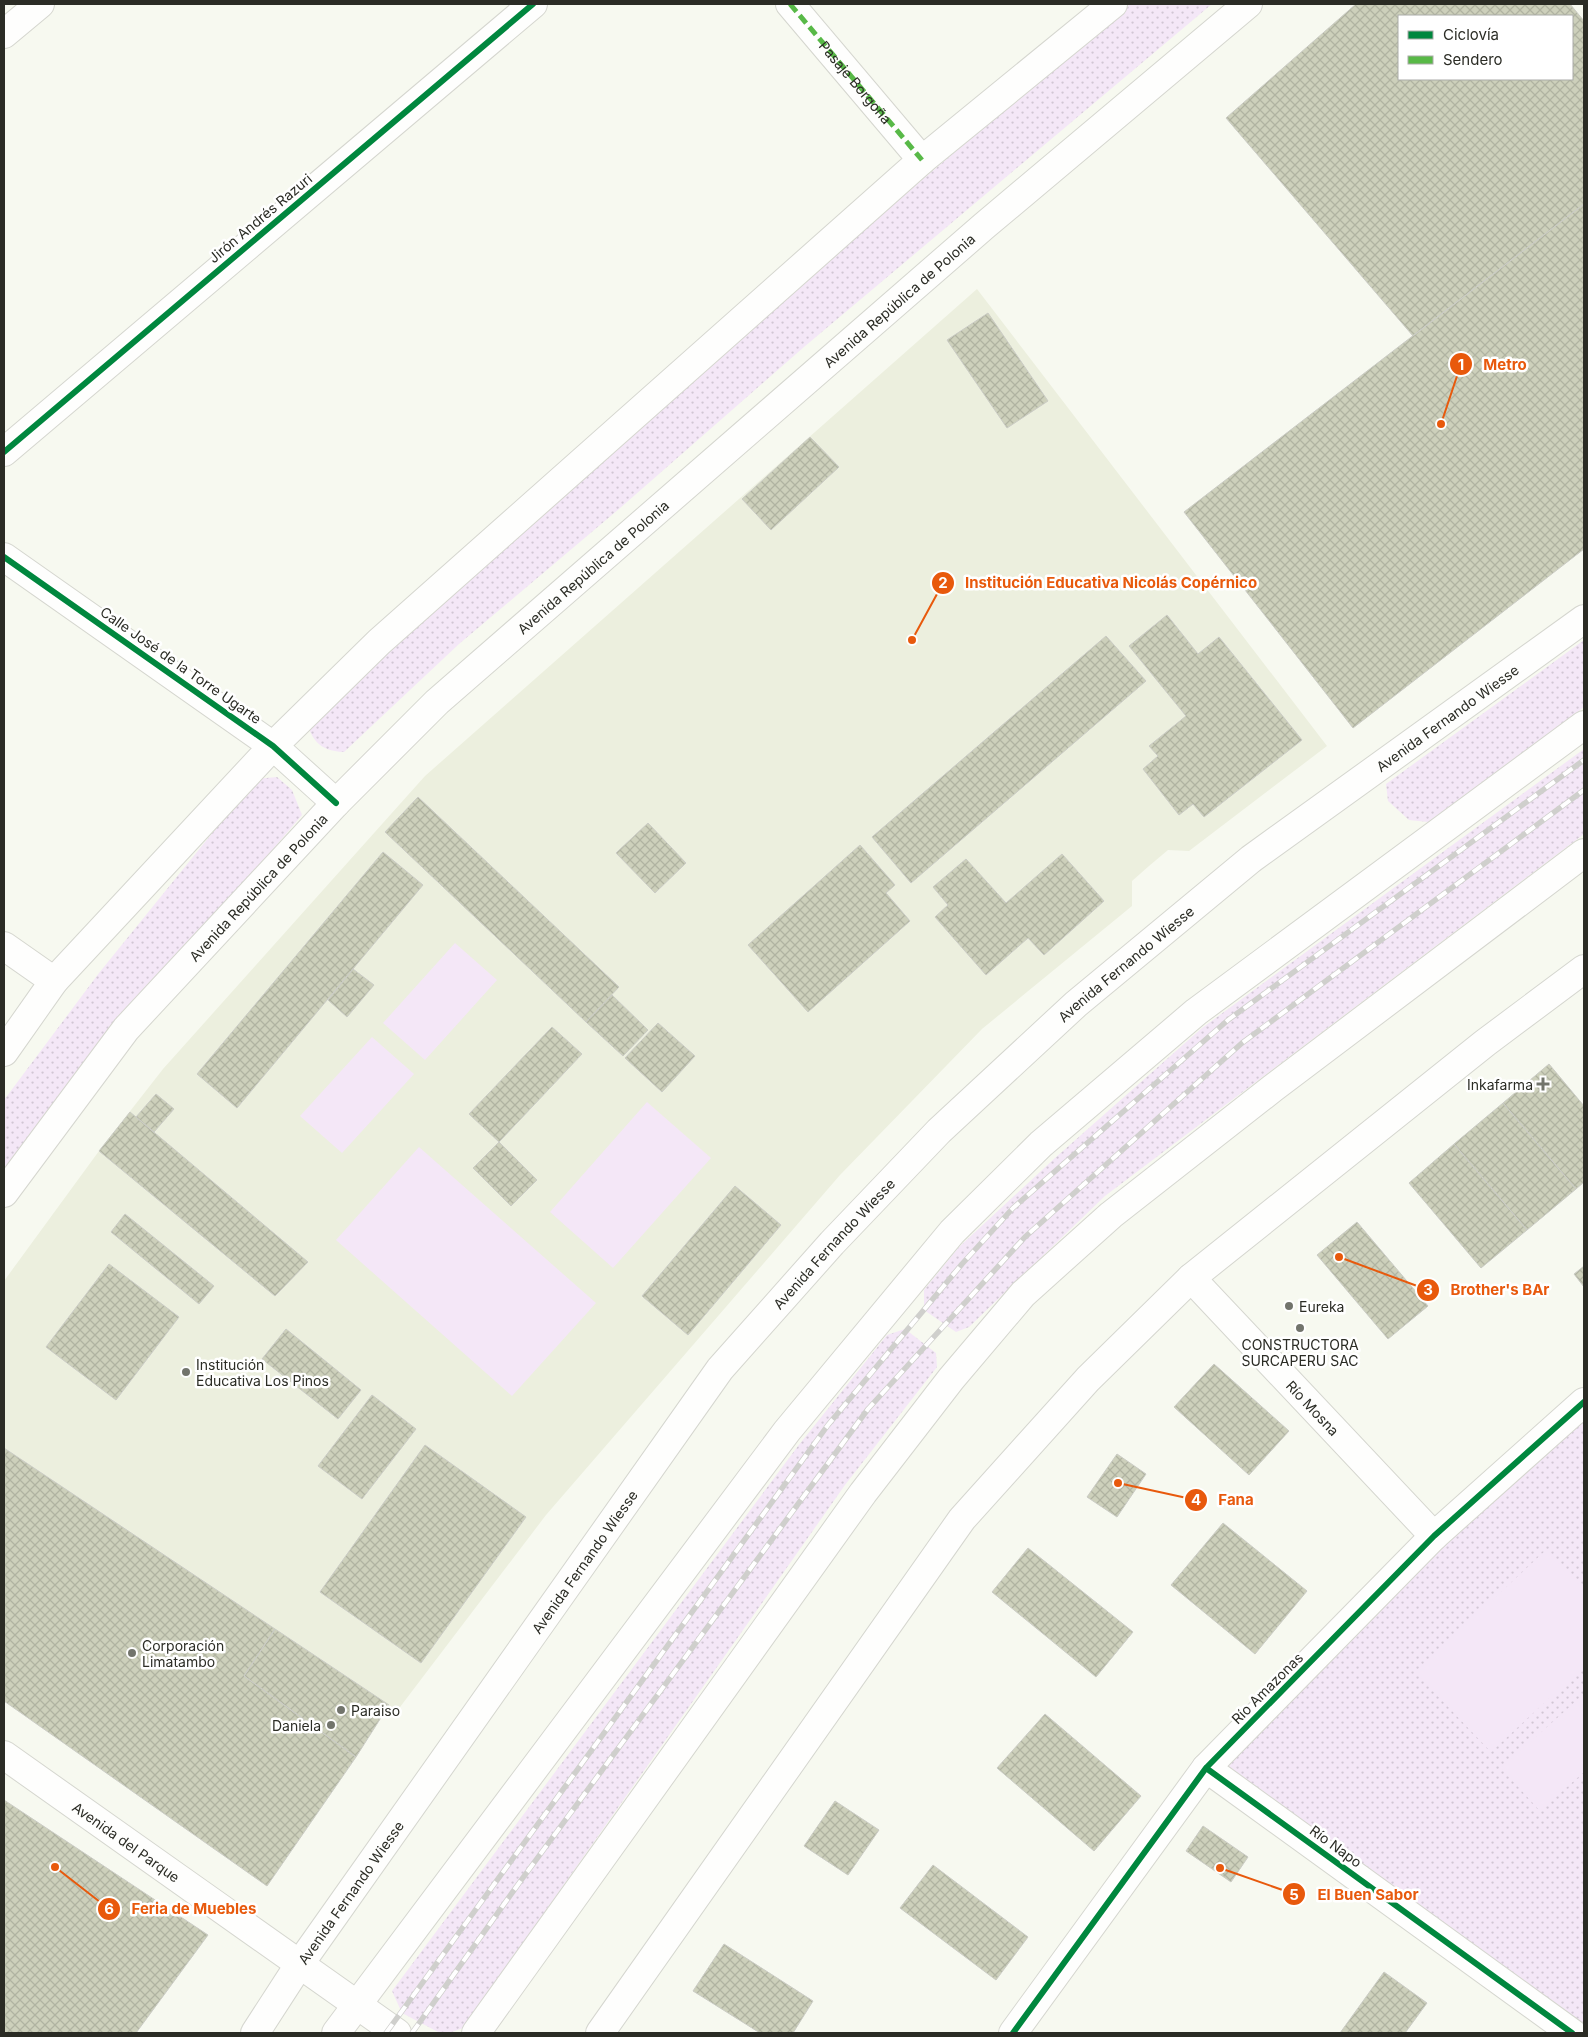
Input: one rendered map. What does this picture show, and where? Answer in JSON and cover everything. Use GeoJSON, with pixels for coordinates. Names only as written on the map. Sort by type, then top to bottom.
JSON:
{"type":"FeatureCollection","features":[{"type":"Feature","properties":{"kind":"main road"},"geometry":{"type":"LineString","coordinates":[[4,34],[40,4]]}},
{"type":"Feature","properties":{"kind":"main road","name":"Jirón Andrés Razuri"},"geometry":{"type":"LineString","coordinates":[[4,452],[534,4]]}},
{"type":"Feature","properties":{"kind":"main road","name":"Pasaje Borgoña"},"geometry":{"type":"LineString","coordinates":[[790,4],[922,160]]}},
{"type":"Feature","properties":{"kind":"main road"},"geometry":{"type":"LineString","coordinates":[[4,1052],[54,981],[273,746],[380,642],[922,160],[1113,4]]}},
{"type":"Feature","properties":{"kind":"main road","name":"Avenida República de Polonia"},"geometry":{"type":"LineString","coordinates":[[4,1193],[126,1029],[336,804],[436,702],[984,226],[1248,4]]}},
{"type":"Feature","properties":{"kind":"main road","name":"Calle José de la Torre Ugarte"},"geometry":{"type":"LineString","coordinates":[[4,557],[273,746],[336,804]]}},
{"type":"Feature","properties":{"kind":"main road","name":"Avenida Fernando Wiesse"},"geometry":{"type":"LineString","coordinates":[[255,2033],[300,1965],[720,1369],[832,1243],[939,1131],[1076,1004],[1251,859],[1584,618]]}},
{"type":"Feature","properties":{"kind":"main road"},"geometry":{"type":"LineString","coordinates":[[336,2033],[786,1431],[952,1232],[1041,1144],[1196,1012],[1584,725]]}},
{"type":"Feature","properties":{"kind":"main road"},"geometry":{"type":"LineString","coordinates":[[476,2033],[863,1493],[951,1379],[1023,1294],[1119,1209],[1273,1088],[1584,853]]}},
{"type":"Feature","properties":{"kind":"main road"},"geometry":{"type":"LineString","coordinates":[[4,946],[54,981]]}},
{"type":"Feature","properties":{"kind":"main road"},"geometry":{"type":"LineString","coordinates":[[600,2033],[962,1519],[1088,1379],[1191,1278],[1485,1042],[1584,969]]}},
{"type":"Feature","properties":{"kind":"main road","name":"Río Mosna"},"geometry":{"type":"LineString","coordinates":[[1191,1278],[1434,1536]]}},
{"type":"Feature","properties":{"kind":"main road","name":"Río Amazonas"},"geometry":{"type":"LineString","coordinates":[[1016,2032],[1206,1768],[1434,1536],[1584,1402]]}},
{"type":"Feature","properties":{"kind":"main road","name":"Avenida del Parque"},"geometry":{"type":"LineString","coordinates":[[4,1755],[397,2033]]}},
{"type":"Feature","properties":{"kind":"main road","name":"Río Napo"},"geometry":{"type":"LineString","coordinates":[[1206,1768],[1572,2033]]}},
{"type":"Feature","properties":{"kind":"shaded area"},"geometry":{"type":"Polygon","coordinates":[[[1130,4],[1212,4],[804,347],[619,509],[459,644],[344,752],[328,749],[317,742],[310,731],[305,716],[385,634],[1130,4]]]}},
{"type":"Feature","properties":{"kind":"shaded area"},"geometry":{"type":"Polygon","coordinates":[[[977,289],[1327,746],[1189,851],[1168,850],[1149,866],[1132,881],[1132,906],[982,1029],[840,1175],[546,1515],[397,1711],[4,1448],[4,1281],[99,1151],[163,1069],[425,776],[977,289]]]}},
{"type":"Feature","properties":{"kind":"shaded area"},"geometry":{"type":"Polygon","coordinates":[[[1584,640],[1584,707],[1428,822],[1409,820],[1388,801],[1386,784],[1584,640]]]}},
{"type":"Feature","properties":{"kind":"shaded area"},"geometry":{"type":"Polygon","coordinates":[[[1584,749],[1584,834],[1105,1196],[969,1327],[956,1332],[924,1310],[924,1290],[959,1247],[1055,1158],[1202,1028],[1584,749]]]}},
{"type":"Feature","properties":{"kind":"shaded area"},"geometry":{"type":"Polygon","coordinates":[[[277,777],[292,790],[302,815],[82,1074],[4,1171],[4,1100],[99,973],[256,779],[277,777]]]}},
{"type":"Feature","properties":{"kind":"shaded area"},"geometry":{"type":"Polygon","coordinates":[[[455,943],[497,980],[425,1060],[383,1023],[455,943]]]}},
{"type":"Feature","properties":{"kind":"shaded area"},"geometry":{"type":"Polygon","coordinates":[[[372,1037],[414,1074],[342,1153],[300,1116],[372,1037]]]}},
{"type":"Feature","properties":{"kind":"shaded area"},"geometry":{"type":"Polygon","coordinates":[[[647,1102],[711,1158],[613,1268],[550,1212],[647,1102]]]}},
{"type":"Feature","properties":{"kind":"shaded area"},"geometry":{"type":"Polygon","coordinates":[[[419,1147],[596,1303],[512,1396],[336,1240],[419,1147]]]}},
{"type":"Feature","properties":{"kind":"shaded area"},"geometry":{"type":"Polygon","coordinates":[[[905,1329],[936,1353],[937,1367],[845,1485],[463,2028],[449,2033],[440,2033],[402,2013],[392,1991],[798,1446],[887,1335],[905,1329]]]}},
{"type":"Feature","properties":{"kind":"shaded area"},"geometry":{"type":"Polygon","coordinates":[[[1584,1402],[1584,2033],[1206,1768],[1584,1402]]]}},
{"type":"Feature","properties":{"kind":"shaded area"},"geometry":{"type":"Polygon","coordinates":[[[1546,1550],[1584,1590],[1584,1666],[1491,1752],[1415,1672],[1546,1550]]]}},
{"type":"Feature","properties":{"kind":"shaded area"},"geometry":{"type":"Polygon","coordinates":[[[1584,1694],[1584,1772],[1540,1811],[1501,1768],[1584,1694]]]}},
{"type":"Feature","properties":{"kind":"building"},"geometry":{"type":"Polygon","coordinates":[[[1356,4],[1570,4],[1584,21],[1584,204],[1413,336],[1226,118],[1356,4]]]}},
{"type":"Feature","properties":{"kind":"building"},"geometry":{"type":"Polygon","coordinates":[[[1584,204],[1584,549],[1353,728],[1184,512],[1584,204]]]}},
{"type":"Feature","properties":{"kind":"building"},"geometry":{"type":"Polygon","coordinates":[[[988,313],[1048,401],[1007,428],[947,340],[988,313]]]}},
{"type":"Feature","properties":{"kind":"building"},"geometry":{"type":"Polygon","coordinates":[[[810,437],[839,467],[771,530],[742,499],[810,437]]]}},
{"type":"Feature","properties":{"kind":"building"},"geometry":{"type":"Polygon","coordinates":[[[1167,615],[1198,654],[1219,637],[1302,740],[1204,817],[1193,804],[1179,815],[1143,769],[1158,756],[1149,746],[1186,716],[1129,646],[1167,615]]]}},
{"type":"Feature","properties":{"kind":"building"},"geometry":{"type":"Polygon","coordinates":[[[1106,636],[1146,681],[911,883],[872,837],[1106,636]]]}},
{"type":"Feature","properties":{"kind":"building"},"geometry":{"type":"Polygon","coordinates":[[[418,797],[619,987],[586,1022],[385,832],[418,797]]]}},
{"type":"Feature","properties":{"kind":"building"},"geometry":{"type":"Polygon","coordinates":[[[648,823],[686,863],[655,893],[616,853],[648,823]]]}},
{"type":"Feature","properties":{"kind":"building"},"geometry":{"type":"Polygon","coordinates":[[[860,845],[895,885],[886,893],[910,921],[808,1012],[748,945],[860,845]]]}},
{"type":"Feature","properties":{"kind":"building"},"geometry":{"type":"Polygon","coordinates":[[[383,852],[423,885],[237,1108],[197,1074],[383,852]]]}},
{"type":"Feature","properties":{"kind":"building"},"geometry":{"type":"Polygon","coordinates":[[[1062,854],[1104,901],[1044,955],[1028,938],[986,975],[935,917],[948,905],[933,887],[966,859],[1006,903],[1062,854]]]}},
{"type":"Feature","properties":{"kind":"building"},"geometry":{"type":"Polygon","coordinates":[[[353,969],[374,985],[347,1017],[328,1000],[353,969]]]}},
{"type":"Feature","properties":{"kind":"building"},"geometry":{"type":"Polygon","coordinates":[[[612,995],[648,1030],[623,1056],[586,1022],[612,995]]]}},
{"type":"Feature","properties":{"kind":"building"},"geometry":{"type":"Polygon","coordinates":[[[658,1023],[695,1056],[662,1092],[625,1058],[658,1023]]]}},
{"type":"Feature","properties":{"kind":"building"},"geometry":{"type":"Polygon","coordinates":[[[552,1027],[582,1054],[499,1142],[469,1114],[552,1027]]]}},
{"type":"Feature","properties":{"kind":"building"},"geometry":{"type":"Polygon","coordinates":[[[1549,1064],[1584,1106],[1584,1182],[1576,1189],[1503,1103],[1549,1064]]]}},
{"type":"Feature","properties":{"kind":"building"},"geometry":{"type":"Polygon","coordinates":[[[156,1094],[174,1109],[154,1132],[136,1117],[156,1094]]]}},
{"type":"Feature","properties":{"kind":"building"},"geometry":{"type":"Polygon","coordinates":[[[1503,1103],[1576,1189],[1527,1230],[1454,1144],[1503,1103]]]}},
{"type":"Feature","properties":{"kind":"building"},"geometry":{"type":"Polygon","coordinates":[[[130,1112],[308,1262],[275,1296],[99,1151],[130,1112]]]}},
{"type":"Feature","properties":{"kind":"building"},"geometry":{"type":"Polygon","coordinates":[[[499,1142],[537,1180],[511,1206],[473,1168],[499,1142]]]}},
{"type":"Feature","properties":{"kind":"building"},"geometry":{"type":"Polygon","coordinates":[[[1454,1144],[1527,1230],[1481,1268],[1409,1183],[1454,1144]]]}},
{"type":"Feature","properties":{"kind":"building"},"geometry":{"type":"Polygon","coordinates":[[[735,1186],[781,1225],[688,1335],[642,1296],[735,1186]]]}},
{"type":"Feature","properties":{"kind":"building"},"geometry":{"type":"Polygon","coordinates":[[[125,1214],[214,1286],[199,1304],[111,1232],[125,1214]]]}},
{"type":"Feature","properties":{"kind":"building"},"geometry":{"type":"Polygon","coordinates":[[[1357,1222],[1428,1306],[1388,1339],[1317,1255],[1357,1222]]]}},
{"type":"Feature","properties":{"kind":"building"},"geometry":{"type":"Polygon","coordinates":[[[109,1264],[179,1317],[116,1400],[46,1347],[109,1264]]]}},
{"type":"Feature","properties":{"kind":"building"},"geometry":{"type":"Polygon","coordinates":[[[1584,1266],[1584,1287],[1574,1274],[1584,1266]]]}},
{"type":"Feature","properties":{"kind":"building"},"geometry":{"type":"Polygon","coordinates":[[[286,1329],[361,1390],[338,1419],[262,1359],[286,1329]]]}},
{"type":"Feature","properties":{"kind":"building"},"geometry":{"type":"Polygon","coordinates":[[[1214,1364],[1289,1431],[1249,1475],[1174,1407],[1214,1364]]]}},
{"type":"Feature","properties":{"kind":"building"},"geometry":{"type":"Polygon","coordinates":[[[372,1395],[416,1429],[362,1499],[318,1466],[372,1395]]]}},
{"type":"Feature","properties":{"kind":"building"},"geometry":{"type":"Polygon","coordinates":[[[425,1445],[526,1517],[421,1663],[320,1592],[425,1445]]]}},
{"type":"Feature","properties":{"kind":"building","name":"Corporación Limatambo"},"geometry":{"type":"Polygon","coordinates":[[[4,1448],[275,1629],[244,1676],[356,1757],[267,1886],[4,1701],[4,1448]]]}},
{"type":"Feature","properties":{"kind":"building"},"geometry":{"type":"Polygon","coordinates":[[[1117,1454],[1146,1474],[1117,1517],[1087,1497],[1117,1454]]]}},
{"type":"Feature","properties":{"kind":"building"},"geometry":{"type":"Polygon","coordinates":[[[1223,1523],[1307,1591],[1255,1654],[1171,1585],[1223,1523]]]}},
{"type":"Feature","properties":{"kind":"building"},"geometry":{"type":"Polygon","coordinates":[[[1028,1548],[1133,1632],[1096,1677],[992,1592],[1028,1548]]]}},
{"type":"Feature","properties":{"kind":"building"},"geometry":{"type":"Polygon","coordinates":[[[275,1629],[389,1705],[356,1757],[244,1676],[275,1629]]]}},
{"type":"Feature","properties":{"kind":"building"},"geometry":{"type":"Polygon","coordinates":[[[1045,1714],[1141,1796],[1094,1851],[997,1768],[1045,1714]]]}},
{"type":"Feature","properties":{"kind":"building"},"geometry":{"type":"Polygon","coordinates":[[[4,1800],[208,1935],[136,2033],[4,2033],[4,1800]]]}},
{"type":"Feature","properties":{"kind":"building"},"geometry":{"type":"Polygon","coordinates":[[[835,1801],[879,1830],[848,1875],[804,1846],[835,1801]]]}},
{"type":"Feature","properties":{"kind":"building"},"geometry":{"type":"Polygon","coordinates":[[[1203,1826],[1248,1857],[1231,1882],[1186,1851],[1203,1826]]]}},
{"type":"Feature","properties":{"kind":"building"},"geometry":{"type":"Polygon","coordinates":[[[933,1865],[1028,1937],[996,1980],[900,1908],[933,1865]]]}},
{"type":"Feature","properties":{"kind":"building"},"geometry":{"type":"Polygon","coordinates":[[[724,1944],[813,2001],[793,2033],[760,2033],[693,1991],[724,1944]]]}},
{"type":"Feature","properties":{"kind":"building"},"geometry":{"type":"Polygon","coordinates":[[[1384,1972],[1427,2003],[1405,2033],[1340,2033],[1384,1972]]]}},
{"type":"Feature","properties":{"kind":"railway"},"geometry":{"type":"LineString","coordinates":[[386,2033],[828,1425],[962,1264],[1013,1208],[1228,1020],[1584,760]]}},
{"type":"Feature","properties":{"kind":"railway"},"geometry":{"type":"LineString","coordinates":[[412,2033],[522,1879],[868,1409],[1025,1237],[1242,1043],[1584,790]]}},
{"type":"Feature","properties":{"kind":"marked path"},"geometry":{"type":"LineString","coordinates":[[790,4],[922,160]]}},
{"type":"Feature","properties":{"kind":"cycle path"},"geometry":{"type":"LineString","coordinates":[[4,452],[533,4]]}},
{"type":"Feature","properties":{"kind":"cycle path"},"geometry":{"type":"LineString","coordinates":[[4,557],[273,746],[336,803]]}},
{"type":"Feature","properties":{"kind":"cycle path"},"geometry":{"type":"LineString","coordinates":[[1013,2033],[1206,1768],[1434,1536],[1584,1402]]}},
{"type":"Feature","properties":{"kind":"cycle path"},"geometry":{"type":"LineString","coordinates":[[1206,1768],[1572,2033]]}},
{"type":"Feature","properties":{"kind":"place","name":"Metro"},"geometry":{"type":"Point","coordinates":[1441,424]}},
{"type":"Feature","properties":{"kind":"place","name":"Institución Educativa Nicolás Copérnico"},"geometry":{"type":"Point","coordinates":[912,640]}},
{"type":"Feature","properties":{"kind":"place","name":"Inkafarma"},"geometry":{"type":"Point","coordinates":[1543,1084]}},
{"type":"Feature","properties":{"kind":"place","name":"Brother's BAr"},"geometry":{"type":"Point","coordinates":[1339,1257]}},
{"type":"Feature","properties":{"kind":"place","name":"Eureka"},"geometry":{"type":"Point","coordinates":[1289,1306]}},
{"type":"Feature","properties":{"kind":"place","name":"CONSTRUCTORA SURCAPERU SAC"},"geometry":{"type":"Point","coordinates":[1300,1328]}},
{"type":"Feature","properties":{"kind":"place","name":"Institución Educativa Los Pinos"},"geometry":{"type":"Point","coordinates":[186,1372]}},
{"type":"Feature","properties":{"kind":"place","name":"Fana"},"geometry":{"type":"Point","coordinates":[1118,1483]}},
{"type":"Feature","properties":{"kind":"place","name":"Corporación Limatambo"},"geometry":{"type":"Point","coordinates":[132,1653]}},
{"type":"Feature","properties":{"kind":"place","name":"Paraiso"},"geometry":{"type":"Point","coordinates":[341,1710]}},
{"type":"Feature","properties":{"kind":"place","name":"Daniela"},"geometry":{"type":"Point","coordinates":[331,1725]}},
{"type":"Feature","properties":{"kind":"place","name":"Feria de Muebles"},"geometry":{"type":"Point","coordinates":[55,1867]}},
{"type":"Feature","properties":{"kind":"place","name":"El Buen Sabor"},"geometry":{"type":"Point","coordinates":[1220,1868]}}]}
